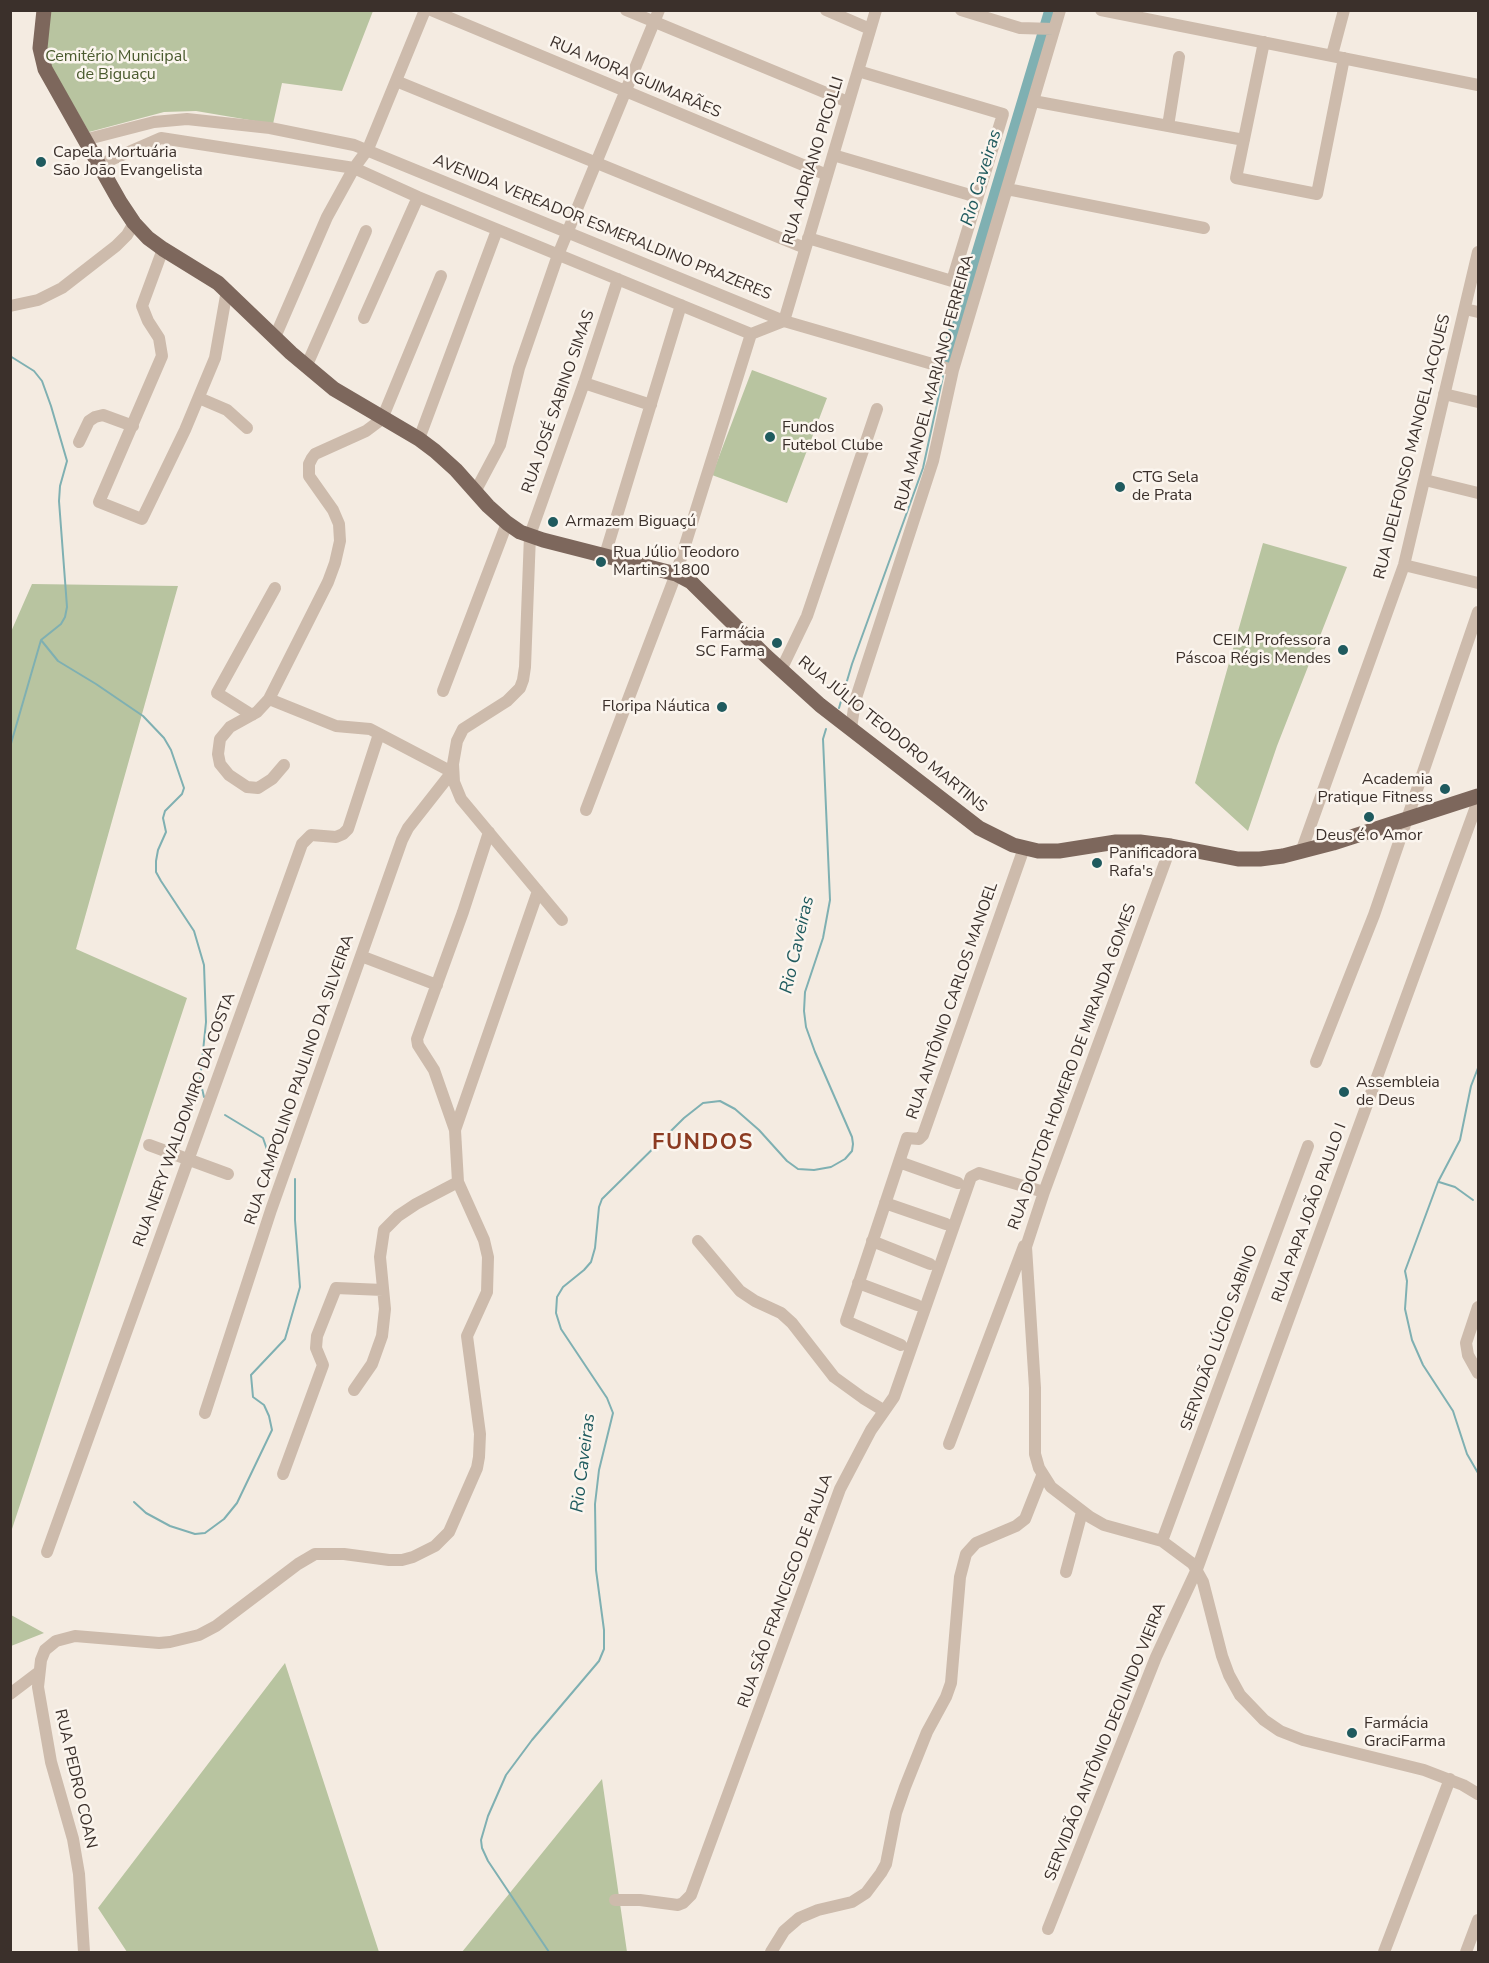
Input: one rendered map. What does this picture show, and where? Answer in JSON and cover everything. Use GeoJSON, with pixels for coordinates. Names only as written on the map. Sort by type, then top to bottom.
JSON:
{"type":"FeatureCollection","features":[{"type":"Feature","properties":{"kind":"main road","name":"RUA JÚLIO TEODORO MARTINS"},"geometry":{"type":"LineString","coordinates":[[44,10],[40,39],[42,62],[99,165],[134,223],[148,238],[207,275],[226,290],[333,389],[419,439],[445,459],[507,523],[530,535],[676,574],[702,591],[781,670],[851,729],[979,828],[1024,848],[1059,851],[1127,842],[1172,846],[1249,860],[1300,852],[1479,796]]}},
{"type":"Feature","properties":{"kind":"street"},"geometry":{"type":"LineString","coordinates":[[275,337],[327,217],[354,168],[368,149],[425,10]]}},
{"type":"Feature","properties":{"kind":"street","name":"RUA MORA GUIMARÃES"},"geometry":{"type":"LineString","coordinates":[[431,10],[827,175]]}},
{"type":"Feature","properties":{"kind":"street"},"geometry":{"type":"LineString","coordinates":[[626,10],[657,16],[848,102]]}},
{"type":"Feature","properties":{"kind":"street"},"geometry":{"type":"LineString","coordinates":[[826,10],[870,29]]}},
{"type":"Feature","properties":{"kind":"street","name":"RUA ADRIANO PICOLLI"},"geometry":{"type":"LineString","coordinates":[[784,321],[876,10]]}},
{"type":"Feature","properties":{"kind":"street"},"geometry":{"type":"LineString","coordinates":[[961,10],[1020,28],[1049,29]]}},
{"type":"Feature","properties":{"kind":"street","name":"RUA MANOEL MARIANO FERREIRA"},"geometry":{"type":"LineString","coordinates":[[851,729],[855,701],[933,461],[954,370],[1033,101],[1049,29],[1060,10]]}},
{"type":"Feature","properties":{"kind":"street"},"geometry":{"type":"LineString","coordinates":[[1101,10],[1479,85]]}},
{"type":"Feature","properties":{"kind":"street"},"geometry":{"type":"LineString","coordinates":[[1264,42],[1236,178],[1317,194],[1344,10]]}},
{"type":"Feature","properties":{"kind":"street"},"geometry":{"type":"LineString","coordinates":[[475,492],[500,445],[519,368],[558,255],[657,16]]}},
{"type":"Feature","properties":{"kind":"street"},"geometry":{"type":"LineString","coordinates":[[1168,126],[1179,57]]}},
{"type":"Feature","properties":{"kind":"street"},"geometry":{"type":"LineString","coordinates":[[396,81],[596,163],[807,243],[952,281],[1003,114],[858,70]]}},
{"type":"Feature","properties":{"kind":"street"},"geometry":{"type":"LineString","coordinates":[[1033,101],[1244,140]]}},
{"type":"Feature","properties":{"kind":"street","name":"AVENIDA VEREADOR ESMERALDINO PRAZERES"},"geometry":{"type":"LineString","coordinates":[[84,140],[154,122],[187,119],[270,128],[368,149],[784,321]]}},
{"type":"Feature","properties":{"kind":"street"},"geometry":{"type":"LineString","coordinates":[[99,165],[160,138],[354,168],[418,197],[751,334],[676,574],[586,810]]}},
{"type":"Feature","properties":{"kind":"street"},"geometry":{"type":"LineString","coordinates":[[833,154],[977,197]]}},
{"type":"Feature","properties":{"kind":"street"},"geometry":{"type":"LineString","coordinates":[[1007,189],[1204,228]]}},
{"type":"Feature","properties":{"kind":"street"},"geometry":{"type":"LineString","coordinates":[[364,318],[418,197]]}},
{"type":"Feature","properties":{"kind":"street"},"geometry":{"type":"LineString","coordinates":[[10,306],[38,300],[62,288],[116,246],[127,235],[134,223]]}},
{"type":"Feature","properties":{"kind":"street"},"geometry":{"type":"LineString","coordinates":[[419,439],[497,230]]}},
{"type":"Feature","properties":{"kind":"street"},"geometry":{"type":"LineString","coordinates":[[306,366],[366,231]]}},
{"type":"Feature","properties":{"kind":"street"},"geometry":{"type":"LineString","coordinates":[[163,249],[142,306],[159,338],[162,356],[99,502],[142,519],[199,398],[218,347],[226,290]]}},
{"type":"Feature","properties":{"kind":"street","name":"RUA IDELFONSO MANOEL JACQUES"},"geometry":{"type":"LineString","coordinates":[[1300,852],[1404,565],[1479,252]]}},
{"type":"Feature","properties":{"kind":"street"},"geometry":{"type":"LineString","coordinates":[[284,765],[272,778],[258,788],[252,789],[240,783],[220,764],[219,744],[222,736],[230,728],[261,709],[269,699],[328,582],[340,541],[339,524],[336,516],[312,482],[308,470],[309,464],[315,454],[366,431],[382,419],[441,276]]}},
{"type":"Feature","properties":{"kind":"street","name":"RUA JOSÉ SABINO SIMAS"},"geometry":{"type":"LineString","coordinates":[[452,772],[460,734],[507,700],[520,688],[523,680],[530,535],[618,279]]}},
{"type":"Feature","properties":{"kind":"street"},"geometry":{"type":"LineString","coordinates":[[604,555],[681,305]]}},
{"type":"Feature","properties":{"kind":"street"},"geometry":{"type":"LineString","coordinates":[[1465,309],[1479,312]]}},
{"type":"Feature","properties":{"kind":"street","name":"AVENIDA VEREADOR ESMERALDINO PRAZERES"},"geometry":{"type":"LineString","coordinates":[[751,334],[784,321]]}},
{"type":"Feature","properties":{"kind":"street"},"geometry":{"type":"LineString","coordinates":[[784,321],[954,370]]}},
{"type":"Feature","properties":{"kind":"street"},"geometry":{"type":"LineString","coordinates":[[584,383],[651,405]]}},
{"type":"Feature","properties":{"kind":"street"},"geometry":{"type":"LineString","coordinates":[[1444,394],[1479,402]]}},
{"type":"Feature","properties":{"kind":"street"},"geometry":{"type":"LineString","coordinates":[[199,398],[227,410],[247,428]]}},
{"type":"Feature","properties":{"kind":"street"},"geometry":{"type":"LineString","coordinates":[[781,670],[807,616],[877,409]]}},
{"type":"Feature","properties":{"kind":"street"},"geometry":{"type":"LineString","coordinates":[[79,442],[89,421],[95,417],[103,415],[133,426]]}},
{"type":"Feature","properties":{"kind":"street"},"geometry":{"type":"LineString","coordinates":[[1425,480],[1479,493]]}},
{"type":"Feature","properties":{"kind":"street"},"geometry":{"type":"LineString","coordinates":[[443,692],[507,523]]}},
{"type":"Feature","properties":{"kind":"street"},"geometry":{"type":"LineString","coordinates":[[1404,565],[1479,583]]}},
{"type":"Feature","properties":{"kind":"street"},"geometry":{"type":"LineString","coordinates":[[252,715],[217,693],[275,588]]}},
{"type":"Feature","properties":{"kind":"street"},"geometry":{"type":"LineString","coordinates":[[1316,1062],[1374,915],[1479,612]]}},
{"type":"Feature","properties":{"kind":"street"},"geometry":{"type":"LineString","coordinates":[[269,699],[336,726],[370,729],[452,772],[458,793],[562,920]]}},
{"type":"Feature","properties":{"kind":"street","name":"RUA NERY WALDOMIRO DA COSTA"},"geometry":{"type":"LineString","coordinates":[[47,1552],[302,844],[311,836],[336,837],[348,829],[379,734]]}},
{"type":"Feature","properties":{"kind":"street","name":"RUA CAMPOLINO PAULINO DA SILVEIRA"},"geometry":{"type":"LineString","coordinates":[[205,1413],[271,1210],[405,833],[452,772]]}},
{"type":"Feature","properties":{"kind":"street","name":"RUA PAPA JOÃO PAULO I"},"geometry":{"type":"LineString","coordinates":[[1197,1569],[1479,801]]}},
{"type":"Feature","properties":{"kind":"street"},"geometry":{"type":"LineString","coordinates":[[455,1130],[432,1064],[417,1046],[419,1032],[463,912],[489,832]]}},
{"type":"Feature","properties":{"kind":"street","name":"RUA DOUTOR HOMERO DE MIRANDA GOMES"},"geometry":{"type":"LineString","coordinates":[[1042,1476],[1035,1446],[1035,1377],[1026,1258],[1029,1234],[1172,846]]}},
{"type":"Feature","properties":{"kind":"street","name":"RUA ANTÔNIO CARLOS MANOEL"},"geometry":{"type":"LineString","coordinates":[[901,1345],[846,1321],[907,1138],[918,1139],[923,1136],[1024,848]]}},
{"type":"Feature","properties":{"kind":"street"},"geometry":{"type":"LineString","coordinates":[[455,1130],[538,891]]}},
{"type":"Feature","properties":{"kind":"street"},"geometry":{"type":"LineString","coordinates":[[361,956],[437,985]]}},
{"type":"Feature","properties":{"kind":"street","name":"RUA PEDRO COAN"},"geometry":{"type":"LineString","coordinates":[[84,1953],[79,1874],[73,1839],[51,1762],[38,1687],[39,1672],[45,1650],[56,1641],[68,1637],[159,1643],[199,1635],[216,1626],[298,1564],[315,1554],[402,1560],[425,1552],[442,1540],[458,1514],[477,1468],[480,1447],[467,1336],[487,1292],[488,1257],[484,1240],[458,1182],[455,1130]]}},
{"type":"Feature","properties":{"kind":"street"},"geometry":{"type":"LineString","coordinates":[[149,1145],[228,1174]]}},
{"type":"Feature","properties":{"kind":"street","name":"SERVIDÃO LÚCIO SABINO"},"geometry":{"type":"LineString","coordinates":[[1162,1541],[1308,1146]]}},
{"type":"Feature","properties":{"kind":"street"},"geometry":{"type":"LineString","coordinates":[[899,1162],[958,1183]]}},
{"type":"Feature","properties":{"kind":"street","name":"RUA SÃO FRANCISCO DE PAULA"},"geometry":{"type":"LineString","coordinates":[[615,1900],[640,1900],[678,1905],[691,1895],[840,1489],[848,1470],[894,1397],[971,1177],[979,1173],[1044,1192]]}},
{"type":"Feature","properties":{"kind":"street"},"geometry":{"type":"LineString","coordinates":[[354,1390],[372,1364],[379,1347],[385,1316],[380,1257],[384,1230],[398,1216],[416,1204],[458,1182]]}},
{"type":"Feature","properties":{"kind":"street"},"geometry":{"type":"LineString","coordinates":[[885,1203],[946,1224]]}},
{"type":"Feature","properties":{"kind":"street"},"geometry":{"type":"LineString","coordinates":[[949,1444],[1029,1234]]}},
{"type":"Feature","properties":{"kind":"street"},"geometry":{"type":"LineString","coordinates":[[698,1241],[740,1291],[781,1313],[792,1323],[834,1377],[884,1410]]}},
{"type":"Feature","properties":{"kind":"street"},"geometry":{"type":"LineString","coordinates":[[872,1242],[930,1264]]}},
{"type":"Feature","properties":{"kind":"street"},"geometry":{"type":"LineString","coordinates":[[858,1283],[916,1305]]}},
{"type":"Feature","properties":{"kind":"street"},"geometry":{"type":"LineString","coordinates":[[283,1474],[323,1365],[316,1348],[317,1336],[336,1288],[383,1290]]}},
{"type":"Feature","properties":{"kind":"street"},"geometry":{"type":"LineString","coordinates":[[1479,1307],[1466,1343],[1468,1355],[1479,1373]]}},
{"type":"Feature","properties":{"kind":"street"},"geometry":{"type":"LineString","coordinates":[[771,1953],[784,1931],[799,1918],[818,1910],[852,1902],[872,1887],[881,1873],[886,1864],[896,1813],[905,1787],[927,1732],[951,1683],[960,1577],[966,1554],[976,1543],[1021,1523],[1028,1514],[1042,1476],[1057,1492],[1104,1525],[1162,1541],[1187,1558],[1197,1569],[1207,1593],[1225,1666],[1240,1695],[1255,1713],[1280,1731],[1303,1740],[1424,1770],[1450,1779],[1479,1794]]}},
{"type":"Feature","properties":{"kind":"street"},"geometry":{"type":"LineString","coordinates":[[1066,1572],[1083,1512]]}},
{"type":"Feature","properties":{"kind":"street","name":"SERVIDÃO ANTÔNIO DEOLINDO VIEIRA"},"geometry":{"type":"LineString","coordinates":[[1048,1929],[1156,1657],[1197,1569]]}},
{"type":"Feature","properties":{"kind":"street"},"geometry":{"type":"LineString","coordinates":[[10,1694],[39,1672]]}},
{"type":"Feature","properties":{"kind":"street"},"geometry":{"type":"LineString","coordinates":[[1384,1953],[1450,1779]]}},
{"type":"Feature","properties":{"kind":"street"},"geometry":{"type":"LineString","coordinates":[[1466,1953],[1479,1920]]}},
{"type":"Feature","properties":{"kind":"green space","name":"Cemitério Municipal de Biguaçu"},"geometry":{"type":"Polygon","coordinates":[[[50,11],[373,11],[342,91],[282,83],[273,124],[196,111],[164,112],[89,132],[46,58],[50,11]]]}},
{"type":"Feature","properties":{"kind":"green space","name":"Fundos Futebol Clube"},"geometry":{"type":"Polygon","coordinates":[[[752,370],[827,398],[787,503],[712,475],[752,370]]]}},
{"type":"Feature","properties":{"kind":"green space"},"geometry":{"type":"Polygon","coordinates":[[[1263,543],[1347,567],[1277,746],[1248,831],[1195,783],[1263,543]]]}},
{"type":"Feature","properties":{"kind":"green space"},"geometry":{"type":"Polygon","coordinates":[[[32,584],[178,586],[76,949],[187,998],[11,1532],[10,634],[32,584]]]}},
{"type":"Feature","properties":{"kind":"green space"},"geometry":{"type":"Polygon","coordinates":[[[11,1615],[44,1633],[11,1646],[11,1615]]]}},
{"type":"Feature","properties":{"kind":"green space"},"geometry":{"type":"Polygon","coordinates":[[[285,1663],[379,1952],[127,1952],[98,1908],[285,1663]]]}},
{"type":"Feature","properties":{"kind":"green space"},"geometry":{"type":"Polygon","coordinates":[[[602,1779],[627,1952],[462,1952],[602,1779]]]}},
{"type":"Feature","properties":{"kind":"waterway","name":"Rio Caveiras"},"geometry":{"type":"LineString","coordinates":[[948,357],[1052,10]]}},
{"type":"Feature","properties":{"kind":"waterway"},"geometry":{"type":"LineString","coordinates":[[10,275],[11,297]]}},
{"type":"Feature","properties":{"kind":"waterway"},"geometry":{"type":"LineString","coordinates":[[10,356],[34,371],[42,381],[67,461],[60,486],[59,501],[67,607],[61,624],[41,640],[10,747]]}},
{"type":"Feature","properties":{"kind":"waterway","name":"Rio Caveiras"},"geometry":{"type":"LineString","coordinates":[[839,708],[852,664],[923,468],[943,376]]}},
{"type":"Feature","properties":{"kind":"waterway"},"geometry":{"type":"LineString","coordinates":[[41,640],[58,661],[143,716],[164,738],[171,750],[184,788],[182,794],[165,811],[163,818],[166,832],[158,850],[156,872],[194,931],[204,965],[206,1022],[200,1080],[204,1097]]}},
{"type":"Feature","properties":{"kind":"waterway","name":"Rio Caveiras"},"geometry":{"type":"LineString","coordinates":[[549,1952],[488,1861],[481,1840],[488,1816],[506,1775],[532,1740],[599,1661],[604,1649],[604,1630],[596,1570],[595,1504],[599,1470],[613,1413],[607,1398],[561,1329],[556,1313],[557,1297],[563,1287],[591,1262],[602,1199],[684,1118],[703,1103],[720,1101],[735,1109],[798,1169],[814,1170],[831,1167],[845,1159],[852,1151],[852,1137],[815,1052],[806,1027],[804,1011],[805,992],[823,938],[830,900],[823,739],[826,729]]}},
{"type":"Feature","properties":{"kind":"waterway"},"geometry":{"type":"LineString","coordinates":[[1478,1068],[1471,1086],[1460,1140],[1438,1182],[1405,1271],[1407,1281],[1405,1309],[1412,1340],[1423,1365],[1453,1411],[1467,1454],[1478,1473]]}},
{"type":"Feature","properties":{"kind":"waterway"},"geometry":{"type":"LineString","coordinates":[[225,1115],[263,1138],[274,1170]]}},
{"type":"Feature","properties":{"kind":"waterway"},"geometry":{"type":"LineString","coordinates":[[134,1502],[146,1513],[170,1526],[195,1534],[205,1533],[224,1519],[237,1503],[272,1430],[264,1405],[253,1397],[251,1375],[285,1339],[300,1287],[295,1220],[295,1179]]}},
{"type":"Feature","properties":{"kind":"waterway"},"geometry":{"type":"LineString","coordinates":[[1439,1182],[1455,1187],[1473,1200]]}},
{"type":"Feature","properties":{"kind":"place","name":"Capela Mortuária São João Evangelista"},"geometry":{"type":"Point","coordinates":[41,162]}},
{"type":"Feature","properties":{"kind":"place","name":"Fundos Futebol Clube"},"geometry":{"type":"Point","coordinates":[770,437]}},
{"type":"Feature","properties":{"kind":"place","name":"CTG Sela de Prata"},"geometry":{"type":"Point","coordinates":[1120,487]}},
{"type":"Feature","properties":{"kind":"place","name":"Armazem Biguaçú"},"geometry":{"type":"Point","coordinates":[553,522]}},
{"type":"Feature","properties":{"kind":"place","name":"Rua Júlio Teodoro Martins 1800"},"geometry":{"type":"Point","coordinates":[601,562]}},
{"type":"Feature","properties":{"kind":"place","name":"Farmácia SC Farma"},"geometry":{"type":"Point","coordinates":[777,643]}},
{"type":"Feature","properties":{"kind":"place","name":"CEIM Professora Páscoa Régis Mendes"},"geometry":{"type":"Point","coordinates":[1343,650]}},
{"type":"Feature","properties":{"kind":"place","name":"Floripa Náutica"},"geometry":{"type":"Point","coordinates":[722,707]}},
{"type":"Feature","properties":{"kind":"place","name":"Academia Pratique Fitness"},"geometry":{"type":"Point","coordinates":[1445,789]}},
{"type":"Feature","properties":{"kind":"place","name":"Deus é o Amor"},"geometry":{"type":"Point","coordinates":[1369,817]}},
{"type":"Feature","properties":{"kind":"place","name":"Panificadora Rafa's"},"geometry":{"type":"Point","coordinates":[1097,863]}},
{"type":"Feature","properties":{"kind":"place","name":"Assembleia de Deus"},"geometry":{"type":"Point","coordinates":[1344,1092]}},
{"type":"Feature","properties":{"kind":"place","name":"Farmácia GraciFarma"},"geometry":{"type":"Point","coordinates":[1352,1733]}},
{"type":"Feature","properties":{"kind":"district","name":"FUNDOS"},"geometry":{"type":"Point","coordinates":[703,1144]}}]}
